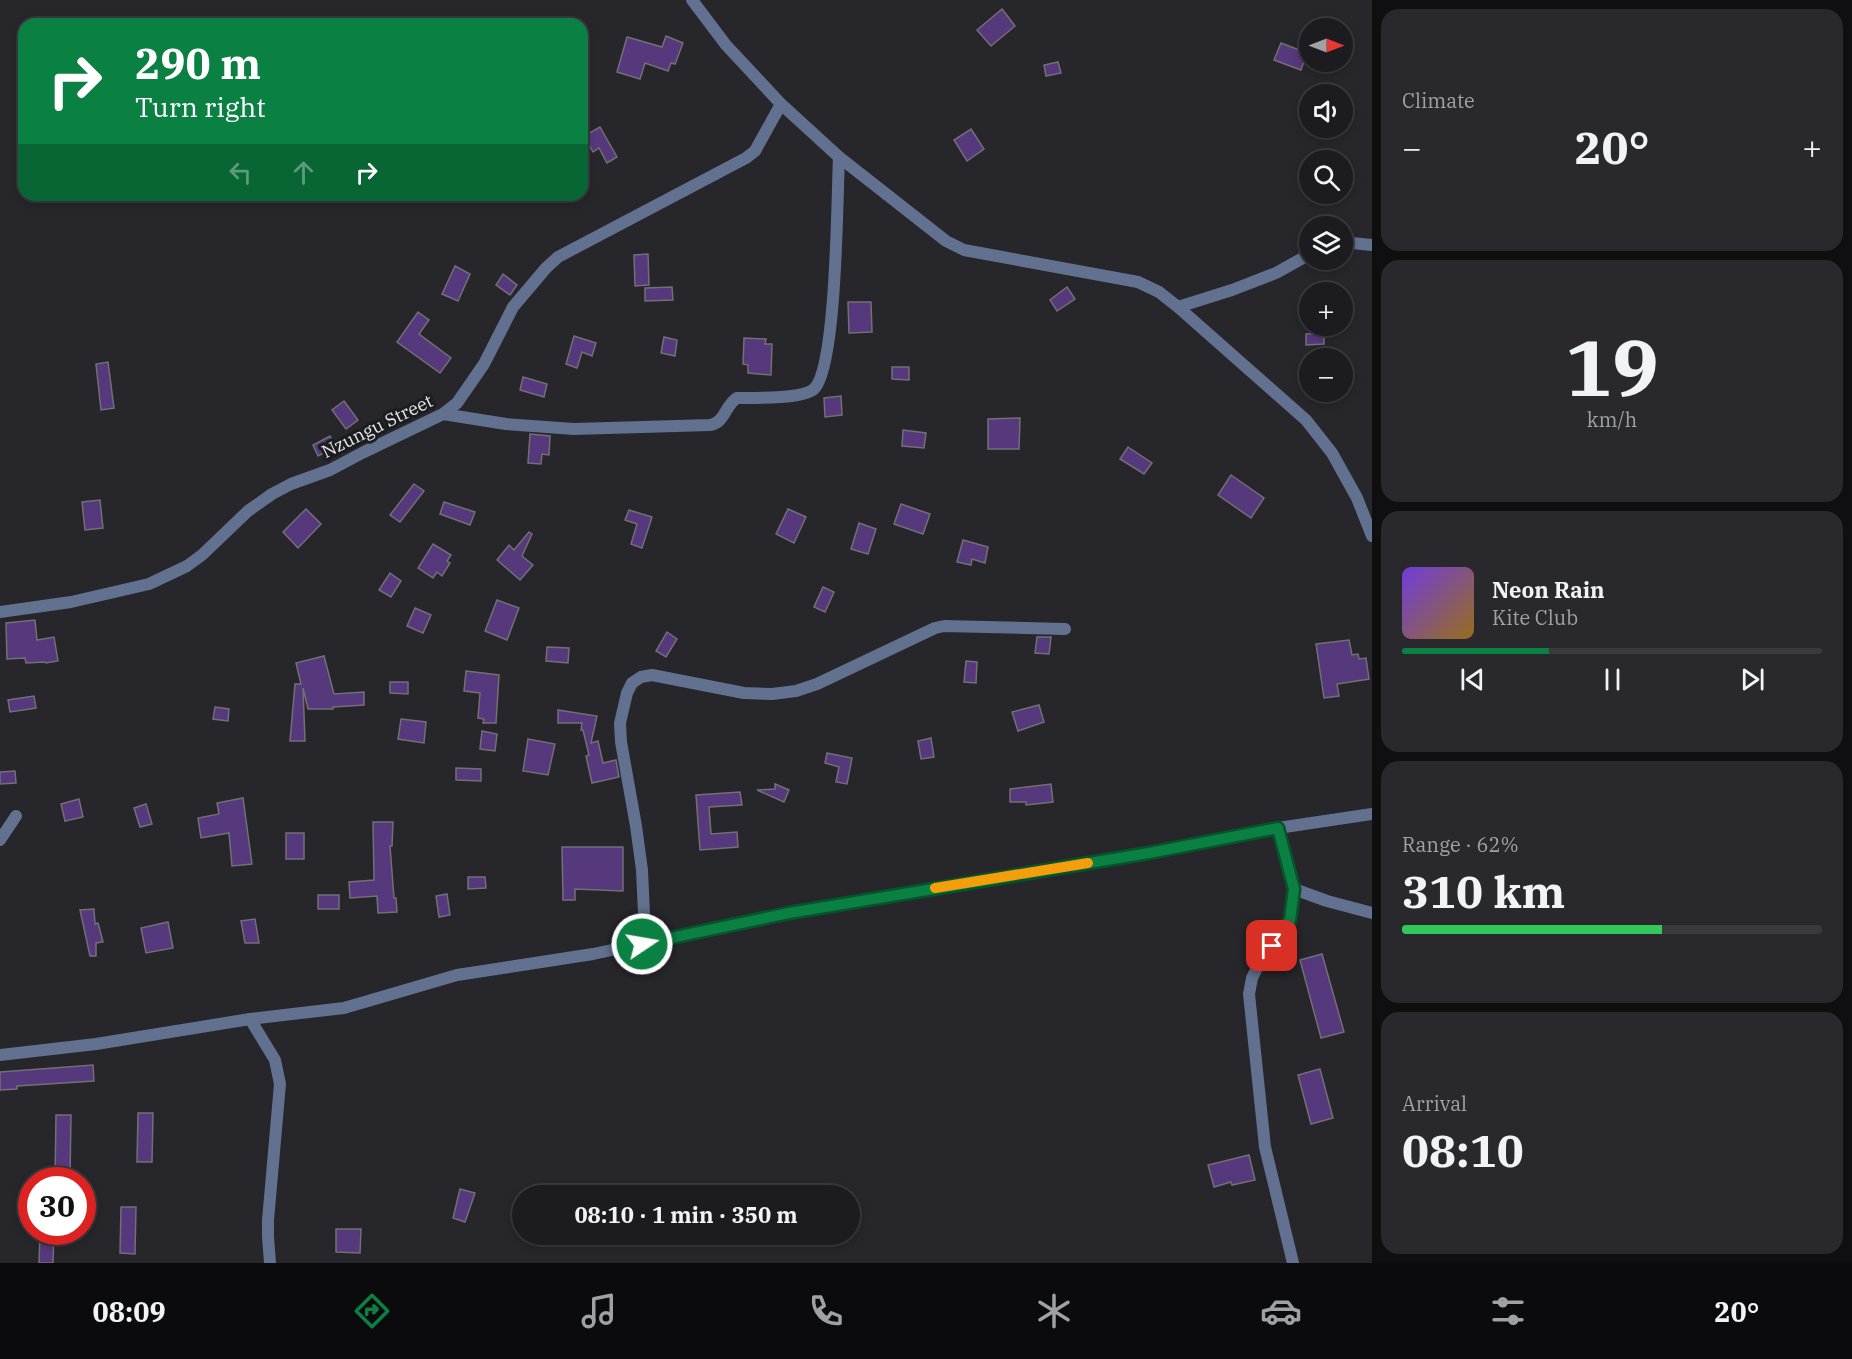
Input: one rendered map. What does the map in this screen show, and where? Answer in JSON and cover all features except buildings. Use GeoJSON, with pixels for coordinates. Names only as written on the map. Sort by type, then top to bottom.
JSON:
{"type":"FeatureCollection","features":[{"type":"Feature","properties":{"kind":"street"},"geometry":{"type":"LineString","coordinates":[[692,0],[726,45],[781,104],[839,157],[946,241],[964,250],[1138,282],[1159,292],[1306,420],[1332,453],[1357,498],[1372,536]]}},
{"type":"Feature","properties":{"kind":"street","name":"Nzungu Street"},"geometry":{"type":"LineString","coordinates":[[0,612],[71,602],[149,584],[187,567],[248,511],[272,494],[291,484],[330,470],[443,414],[457,403],[478,373],[513,307],[558,256],[746,158],[755,151],[781,104]]}},
{"type":"Feature","properties":{"kind":"street"},"geometry":{"type":"LineString","coordinates":[[443,414],[506,424],[573,429],[710,425],[720,421],[731,402],[737,398],[802,395],[813,389],[821,377],[833,310],[839,157]]}},
{"type":"Feature","properties":{"kind":"street"},"geometry":{"type":"LineString","coordinates":[[1353,244],[1372,245]]}},
{"type":"Feature","properties":{"kind":"street"},"geometry":{"type":"LineString","coordinates":[[1178,307],[1276,273],[1299,260]]}},
{"type":"Feature","properties":{"kind":"street"},"geometry":{"type":"LineString","coordinates":[[642,944],[644,914],[642,870],[621,742],[620,723],[627,693],[633,683],[641,677],[652,675],[744,693],[772,694],[796,691],[817,684],[935,628],[944,626],[1065,630]]}},
{"type":"Feature","properties":{"kind":"street"},"geometry":{"type":"LineString","coordinates":[[0,1055],[96,1044],[250,1019],[344,1008],[457,975],[593,954],[789,913],[1149,853],[1278,828],[1372,814]]}},
{"type":"Feature","properties":{"kind":"street"},"geometry":{"type":"LineString","coordinates":[[0,840],[16,816]]}},
{"type":"Feature","properties":{"kind":"street"},"geometry":{"type":"LineString","coordinates":[[1278,828],[1294,889],[1290,920],[1259,964],[1252,978],[1249,994],[1265,1147],[1293,1263]]}},
{"type":"Feature","properties":{"kind":"street"},"geometry":{"type":"LineString","coordinates":[[1294,889],[1372,913]]}},
{"type":"Feature","properties":{"kind":"street"},"geometry":{"type":"LineString","coordinates":[[250,1019],[275,1060],[280,1084],[267,1237],[270,1263]]}},
{"type":"Feature","properties":{"kind":"slow traffic"},"geometry":{"type":"LineString","coordinates":[[935,888],[1088,863]]}},
{"type":"Feature","properties":{"kind":"route"},"geometry":{"type":"LineString","coordinates":[[642,944],[789,913],[1149,853],[1278,828],[1294,889],[1290,920],[1272,946]]}}]}
